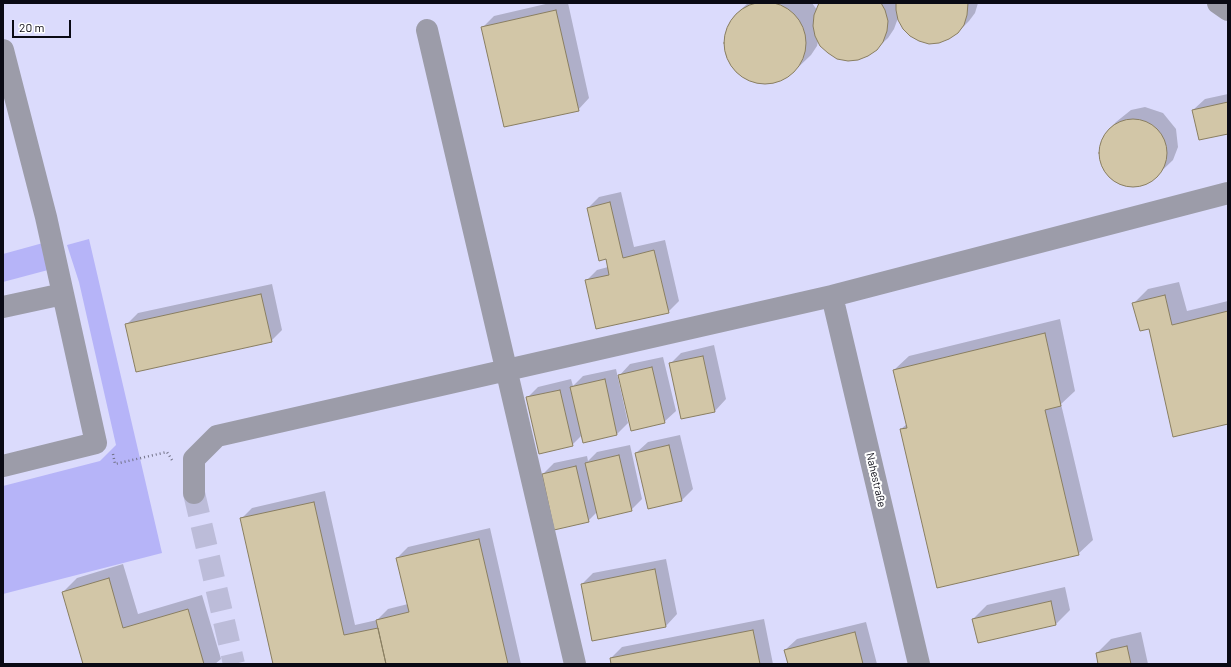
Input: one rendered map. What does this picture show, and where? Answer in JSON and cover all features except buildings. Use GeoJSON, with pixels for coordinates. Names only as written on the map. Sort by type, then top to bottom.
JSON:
{"type":"FeatureCollection","features":[{"type":"Feature","properties":{"kind":"lane"},"geometry":{"type":"LineString","coordinates":[[1218,3],[1228,10]]}},
{"type":"Feature","properties":{"kind":"lane"},"geometry":{"type":"LineString","coordinates":[[427,30],[508,371],[575,664]]}},
{"type":"Feature","properties":{"kind":"lane"},"geometry":{"type":"LineString","coordinates":[[3,50],[46,217],[96,443],[3,466]]}},
{"type":"Feature","properties":{"kind":"lane"},"geometry":{"type":"LineString","coordinates":[[194,493],[194,459],[217,436],[508,371],[832,296],[1228,193]]}},
{"type":"Feature","properties":{"kind":"lane"},"geometry":{"type":"LineString","coordinates":[[3,307],[63,294]]}},
{"type":"Feature","properties":{"kind":"lane","name":"Nahestraße"},"geometry":{"type":"LineString","coordinates":[[832,296],[919,664]]}},
{"type":"Feature","properties":{"kind":"path"},"geometry":{"type":"LineString","coordinates":[[96,443],[109,441],[115,464],[167,452],[175,464]]}},
{"type":"Feature","properties":{"kind":"shaded area"},"geometry":{"type":"Polygon","coordinates":[[[89,239],[162,553],[3,594],[3,486],[100,461],[116,445],[79,282],[67,245],[89,239]]]}},
{"type":"Feature","properties":{"kind":"shaded area"},"geometry":{"type":"Polygon","coordinates":[[[43,243],[48,270],[3,282],[3,254],[43,243]]]}},
{"type":"Feature","properties":{"kind":"tunnel"},"geometry":{"type":"LineString","coordinates":[[194,493],[234,664]]}}]}
